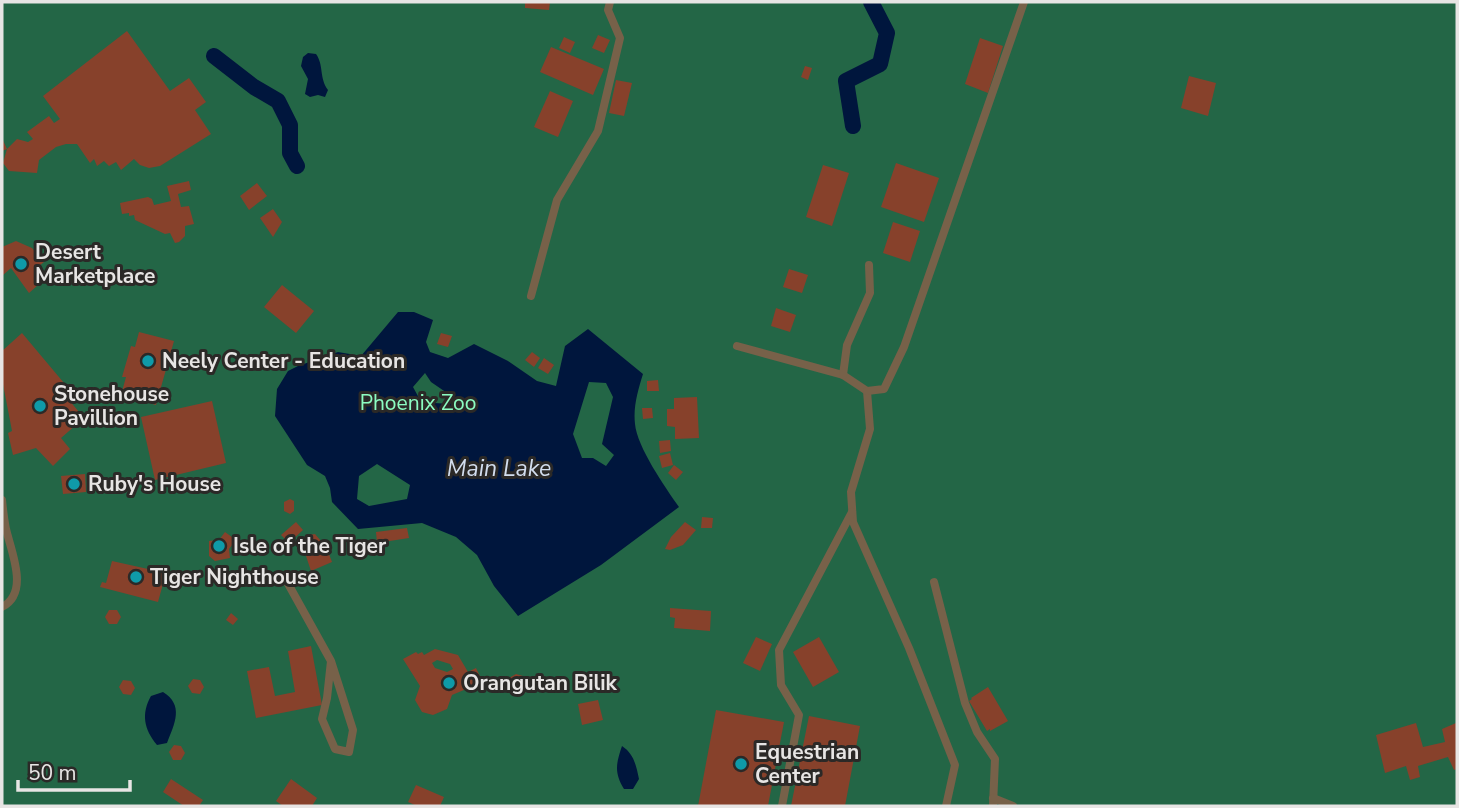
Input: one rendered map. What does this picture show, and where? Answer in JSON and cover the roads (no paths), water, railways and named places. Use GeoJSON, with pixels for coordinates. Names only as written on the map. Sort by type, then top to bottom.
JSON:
{"type":"FeatureCollection","features":[{"type":"Feature","properties":{"kind":"lane"},"geometry":{"type":"LineString","coordinates":[[531,296],[557,200],[598,131],[610,87],[620,38],[608,10],[610,2]]}},
{"type":"Feature","properties":{"kind":"lane"},"geometry":{"type":"LineString","coordinates":[[737,346],[843,375],[867,391],[884,389],[904,347],[1024,2]]}},
{"type":"Feature","properties":{"kind":"lane"},"geometry":{"type":"LineString","coordinates":[[843,375],[847,345],[870,293],[869,265]]}},
{"type":"Feature","properties":{"kind":"lane"},"geometry":{"type":"LineString","coordinates":[[867,391],[870,429],[851,492],[853,522],[909,648],[955,765],[946,806]]}},
{"type":"Feature","properties":{"kind":"lane"},"geometry":{"type":"LineString","coordinates":[[2,500],[16,567],[15,595],[2,607]]}},
{"type":"Feature","properties":{"kind":"lane"},"geometry":{"type":"LineString","coordinates":[[782,806],[799,715],[781,685],[779,650],[852,512]]}},
{"type":"Feature","properties":{"kind":"lane"},"geometry":{"type":"LineString","coordinates":[[286,580],[331,661],[353,730],[349,752],[335,749],[322,719],[331,661]]}},
{"type":"Feature","properties":{"kind":"lane"},"geometry":{"type":"LineString","coordinates":[[934,582],[965,703],[977,732],[995,759],[993,802],[1013,806]]}},
{"type":"Feature","properties":{"kind":"water"},"geometry":{"type":"Polygon","coordinates":[[[308,53],[316,54],[320,63],[323,81],[328,90],[325,97],[310,97],[305,94],[308,79],[301,66],[303,57],[308,53]]]}},
{"type":"Feature","properties":{"kind":"water","name":"Main Lake"},"geometry":{"type":"Polygon","coordinates":[[[398,312],[414,312],[433,320],[426,342],[430,352],[448,358],[474,344],[508,361],[537,381],[556,386],[565,346],[588,329],[643,374],[635,405],[637,433],[652,467],[679,507],[601,565],[518,616],[494,586],[477,555],[456,537],[422,523],[358,529],[332,502],[325,476],[307,465],[275,416],[277,389],[288,371],[338,352],[361,356],[398,312]],[[425,373],[413,387],[425,409],[435,403],[449,404],[450,395],[431,382],[425,373]],[[589,382],[573,434],[582,458],[593,458],[606,466],[614,455],[602,444],[613,397],[606,383],[589,382]],[[377,464],[359,476],[357,499],[369,506],[407,499],[410,485],[377,464]]]}},
{"type":"Feature","properties":{"kind":"water"},"geometry":{"type":"Polygon","coordinates":[[[163,692],[174,703],[176,715],[167,743],[157,745],[149,733],[145,715],[151,696],[163,692]]]}},
{"type":"Feature","properties":{"kind":"water"},"geometry":{"type":"Polygon","coordinates":[[[622,746],[632,756],[637,769],[639,779],[633,789],[624,789],[617,773],[622,746]]]}},
{"type":"Feature","properties":{"kind":"waterway"},"geometry":{"type":"LineString","coordinates":[[853,126],[846,81],[880,64],[887,33],[871,2]]}},
{"type":"Feature","properties":{"kind":"waterway"},"geometry":{"type":"LineString","coordinates":[[214,56],[254,87],[278,101],[290,125],[290,153],[297,166]]}},
{"type":"Feature","properties":{"kind":"place","name":"Desert Marketplace"},"geometry":{"type":"Point","coordinates":[21,264]}},
{"type":"Feature","properties":{"kind":"place","name":"Neely Center - Education"},"geometry":{"type":"Point","coordinates":[148,361]}},
{"type":"Feature","properties":{"kind":"place","name":"Stonehouse Pavillion"},"geometry":{"type":"Point","coordinates":[40,406]}},
{"type":"Feature","properties":{"kind":"place","name":"Ruby's House"},"geometry":{"type":"Point","coordinates":[74,484]}},
{"type":"Feature","properties":{"kind":"place","name":"Isle of the Tiger"},"geometry":{"type":"Point","coordinates":[219,546]}},
{"type":"Feature","properties":{"kind":"place","name":"Tiger Nighthouse"},"geometry":{"type":"Point","coordinates":[136,577]}},
{"type":"Feature","properties":{"kind":"place","name":"Orangutan Bilik"},"geometry":{"type":"Point","coordinates":[449,683]}},
{"type":"Feature","properties":{"kind":"place","name":"Equestrian Center"},"geometry":{"type":"Point","coordinates":[741,764]}},
{"type":"Feature","properties":{"kind":"park label","name":"Phoenix Zoo"},"geometry":{"type":"Point","coordinates":[418,403]}}]}
